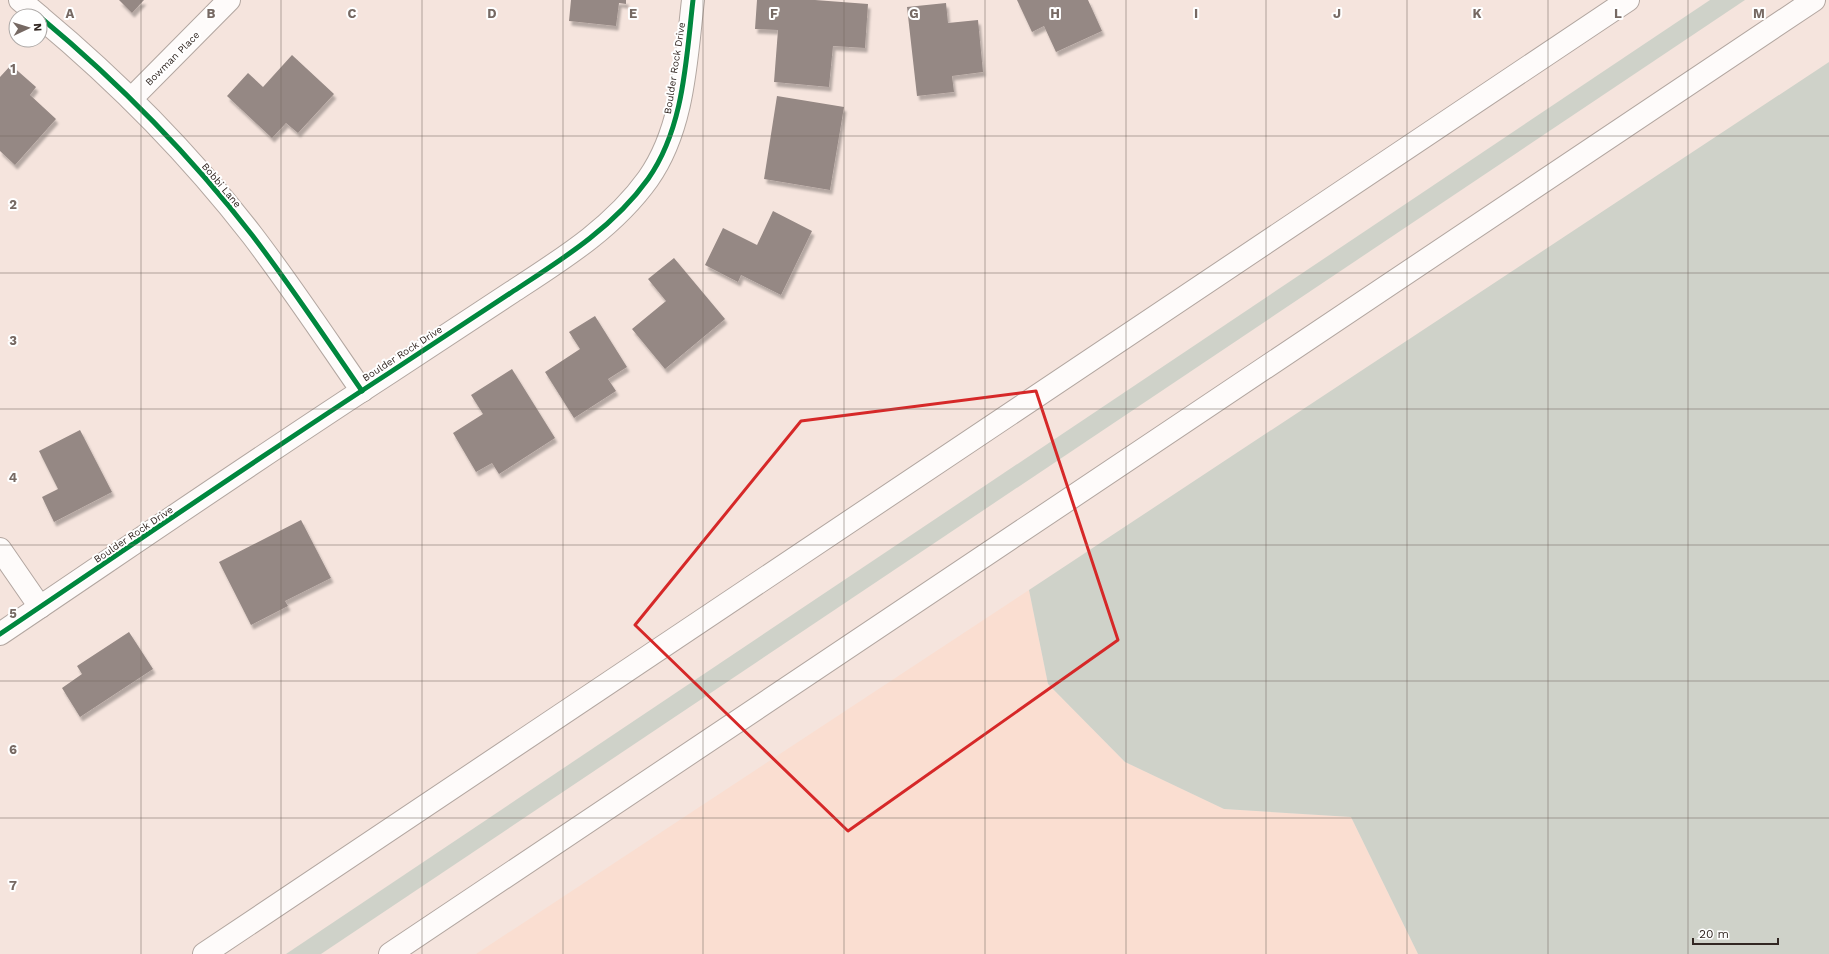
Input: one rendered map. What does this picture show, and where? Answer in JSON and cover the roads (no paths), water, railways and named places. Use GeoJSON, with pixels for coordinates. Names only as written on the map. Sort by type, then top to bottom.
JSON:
{"type":"FeatureCollection","features":[{"type":"Feature","properties":{"kind":"main road","name":"Bobbi Lane"},"geometry":{"type":"LineString","coordinates":[[20,0],[30,8]]}},
{"type":"Feature","properties":{"kind":"main road","name":"Bowman Place"},"geometry":{"type":"LineString","coordinates":[[131,99],[229,0]]}},
{"type":"Feature","properties":{"kind":"main road","name":"Boulder Rock Drive"},"geometry":{"type":"LineString","coordinates":[[0,634],[362,391],[574,251],[611,220],[633,197],[648,178],[658,162],[673,127],[683,80],[693,0]]}},
{"type":"Feature","properties":{"kind":"main road"},"geometry":{"type":"LineString","coordinates":[[204,954],[1628,0]]}},
{"type":"Feature","properties":{"kind":"main road"},"geometry":{"type":"LineString","coordinates":[[390,954],[1814,0]]}},
{"type":"Feature","properties":{"kind":"main road","name":"Bobbi Lane"},"geometry":{"type":"LineString","coordinates":[[48,24],[131,99],[188,159],[251,234],[279,271],[362,391]]}},
{"type":"Feature","properties":{"kind":"main road"},"geometry":{"type":"LineString","coordinates":[[0,549],[40,607]]}}]}
